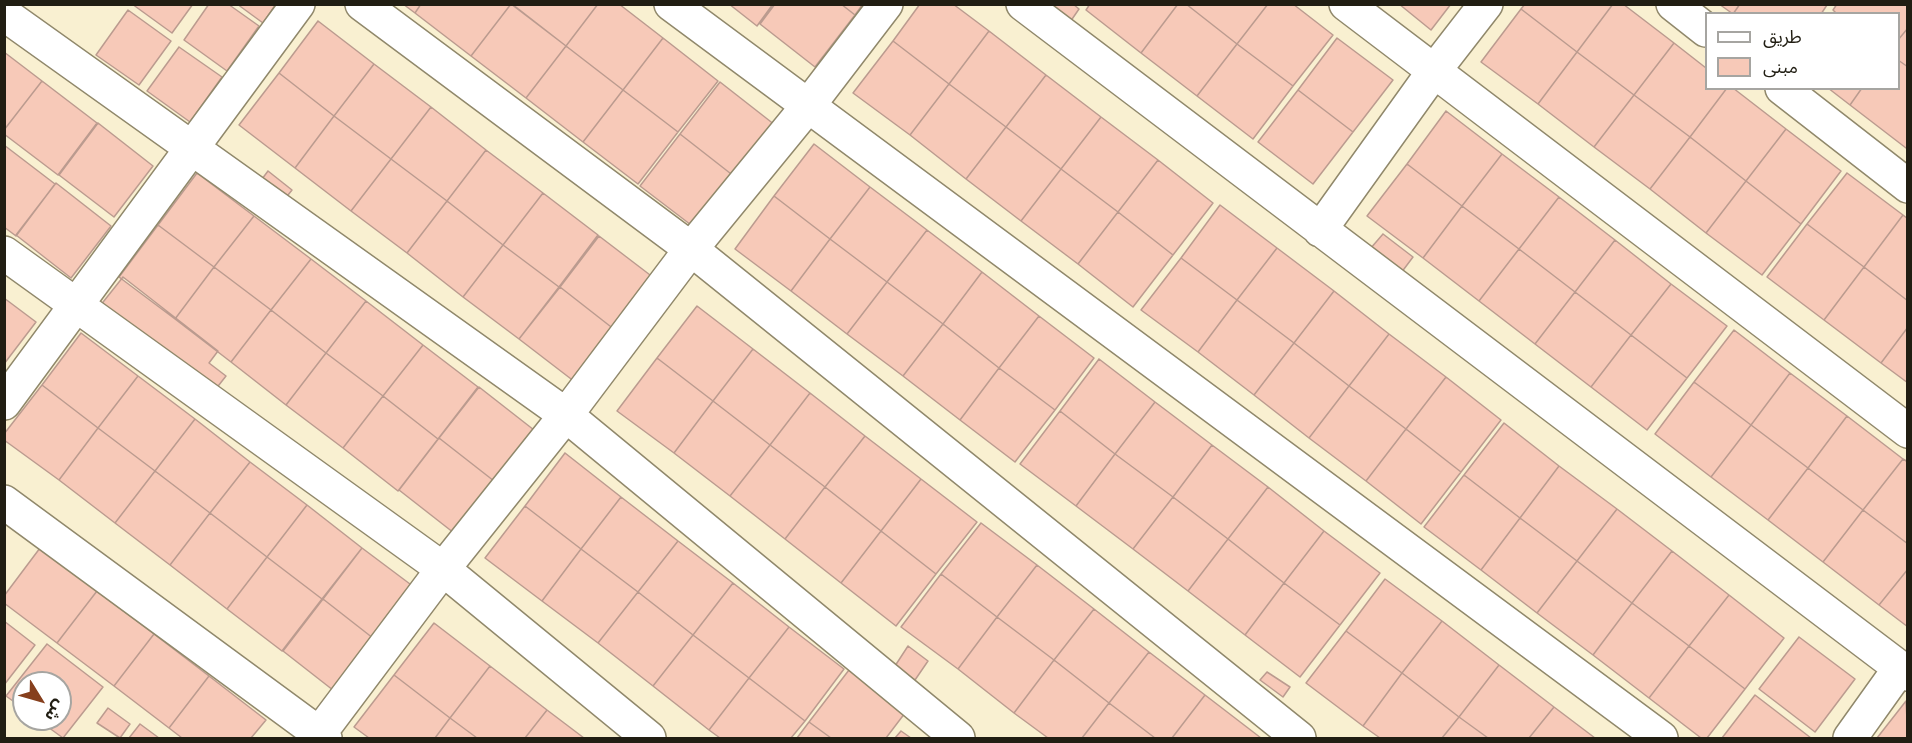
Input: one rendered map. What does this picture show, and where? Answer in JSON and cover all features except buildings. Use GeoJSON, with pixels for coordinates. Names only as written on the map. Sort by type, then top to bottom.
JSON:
{"type":"FeatureCollection","features":[{"type":"Feature","properties":{"kind":"street"},"geometry":{"type":"LineString","coordinates":[[4,403],[298,4]]}},
{"type":"Feature","properties":{"kind":"street"},"geometry":{"type":"LineString","coordinates":[[362,4],[691,249],[1299,738]]}},
{"type":"Feature","properties":{"kind":"street"},"geometry":{"type":"LineString","coordinates":[[671,4],[1661,738]]}},
{"type":"Feature","properties":{"kind":"street"},"geometry":{"type":"LineString","coordinates":[[4,502],[321,737],[443,569],[566,415],[691,249],[808,106],[886,4]]}},
{"type":"Feature","properties":{"kind":"street"},"geometry":{"type":"LineString","coordinates":[[1023,4],[1904,671],[1850,738]]}},
{"type":"Feature","properties":{"kind":"street"},"geometry":{"type":"LineString","coordinates":[[1346,4],[1908,431]]}},
{"type":"Feature","properties":{"kind":"street"},"geometry":{"type":"LineString","coordinates":[[1320,230],[1434,71],[1486,4]]}},
{"type":"Feature","properties":{"kind":"street"},"geometry":{"type":"LineString","coordinates":[[1674,4],[1705,28]]}},
{"type":"Feature","properties":{"kind":"street"},"geometry":{"type":"LineString","coordinates":[[4,14],[566,415],[957,738]]}},
{"type":"Feature","properties":{"kind":"street"},"geometry":{"type":"LineString","coordinates":[[1785,90],[1908,186]]}},
{"type":"Feature","properties":{"kind":"street"},"geometry":{"type":"LineString","coordinates":[[4,253],[443,569],[649,738]]}}]}
